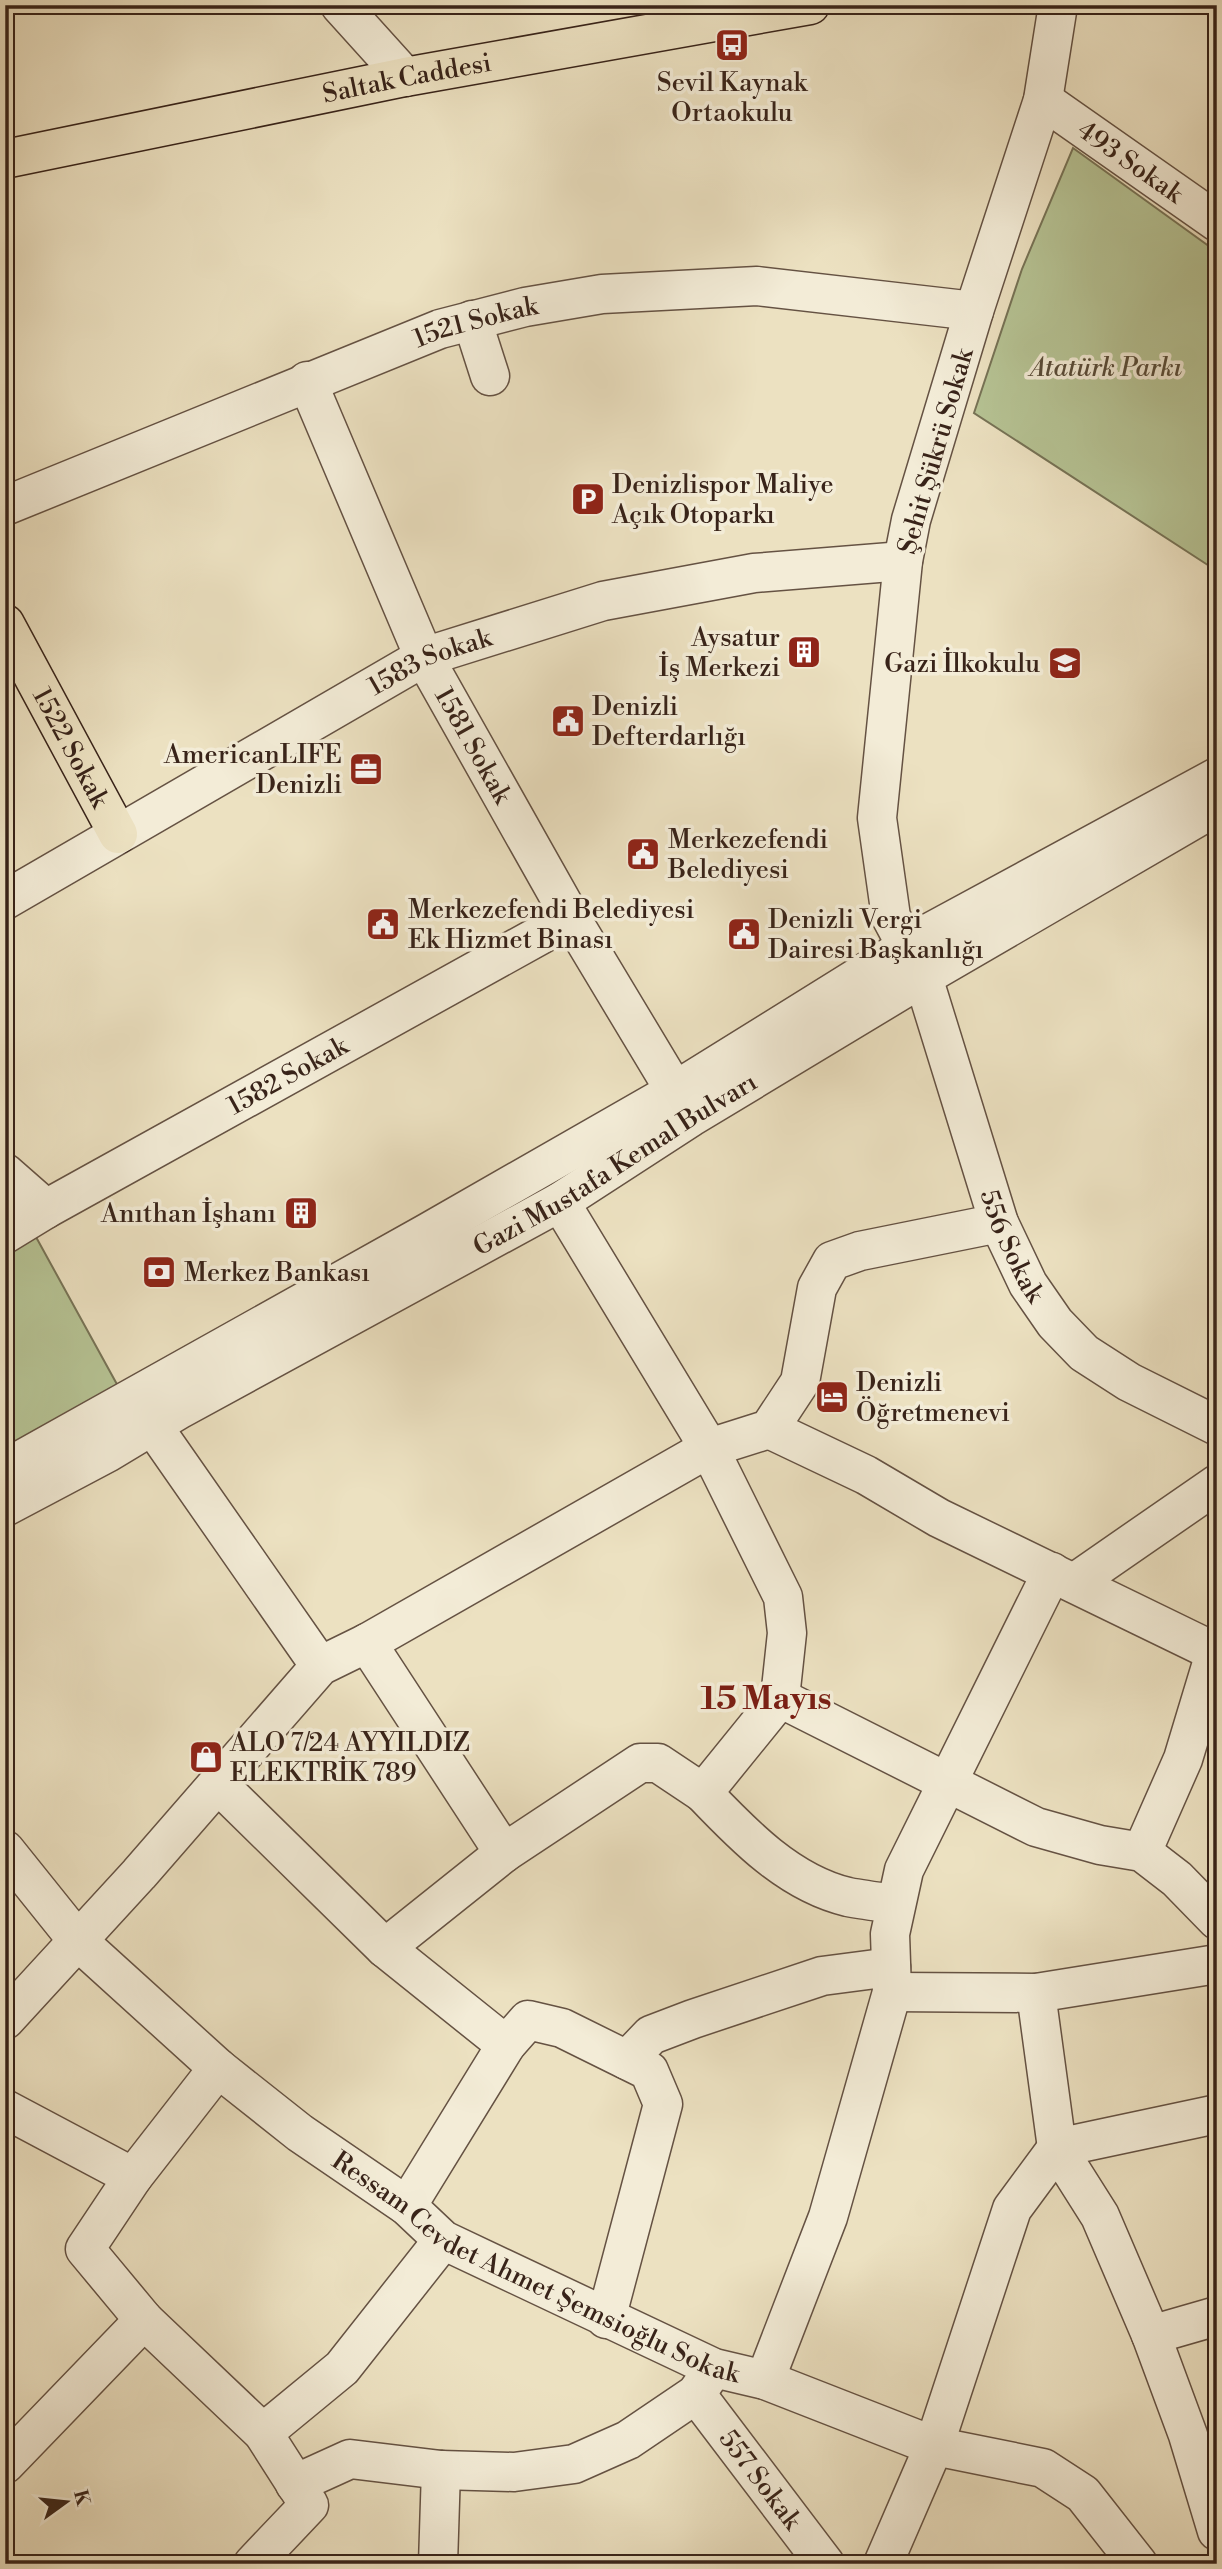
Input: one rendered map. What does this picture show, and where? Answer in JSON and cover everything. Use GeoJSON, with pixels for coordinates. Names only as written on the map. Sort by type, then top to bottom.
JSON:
{"type":"FeatureCollection","features":[{"type":"Feature","properties":{"kind":"main road","name":"Saltak Caddesi"},"geometry":{"type":"LineString","coordinates":[[5,159],[405,77],[810,5]]}},
{"type":"Feature","properties":{"kind":"main road","name":"1522 Sokak"},"geometry":{"type":"LineString","coordinates":[[5,624],[118,834]]}},
{"type":"Feature","properties":{"kind":"street"},"geometry":{"type":"LineString","coordinates":[[340,5],[405,77]]}},
{"type":"Feature","properties":{"kind":"street","name":"Şehit Şükrü Sokak"},"geometry":{"type":"LineString","coordinates":[[914,962],[891,917],[877,818],[903,561],[911,520],[974,311],[1043,100],[1058,5]]}},
{"type":"Feature","properties":{"kind":"street","name":"493 Sokak"},"geometry":{"type":"LineString","coordinates":[[1043,100],[1217,222]]}},
{"type":"Feature","properties":{"kind":"street","name":"1521 Sokak"},"geometry":{"type":"LineString","coordinates":[[5,506],[440,329],[525,307],[602,294],[757,286],[974,311]]}},
{"type":"Feature","properties":{"kind":"street"},"geometry":{"type":"LineString","coordinates":[[483,318],[499,374]]}},
{"type":"Feature","properties":{"kind":"street","name":"1581 Sokak"},"geometry":{"type":"LineString","coordinates":[[307,382],[424,657],[571,918],[665,1075]]}},
{"type":"Feature","properties":{"kind":"street","name":"1583 Sokak"},"geometry":{"type":"LineString","coordinates":[[5,900],[424,657],[603,601],[754,573],[903,561]]}},
{"type":"Feature","properties":{"kind":"street","name":"Gazi Mustafa Kemal Bulvarı"},"geometry":{"type":"LineString","coordinates":[[5,1507],[559,1202],[691,1117],[914,962],[1217,777]]}},
{"type":"Feature","properties":{"kind":"street","name":"Gazi Mustafa Kemal Bulvarı"},"geometry":{"type":"LineString","coordinates":[[5,1469],[427,1233],[665,1075],[914,962],[1217,806]]}},
{"type":"Feature","properties":{"kind":"street","name":"1582 Sokak"},"geometry":{"type":"LineString","coordinates":[[5,1234],[571,918]]}},
{"type":"Feature","properties":{"kind":"street","name":"556 Sokak"},"geometry":{"type":"LineString","coordinates":[[914,962],[999,1223],[1028,1284],[1055,1323],[1084,1353],[1129,1382],[1217,1426]]}},
{"type":"Feature","properties":{"kind":"street"},"geometry":{"type":"LineString","coordinates":[[5,1173],[46,1209]]}},
{"type":"Feature","properties":{"kind":"street"},"geometry":{"type":"LineString","coordinates":[[559,1202],[709,1448],[783,1597],[787,1633],[780,1698],[703,1793]]}},
{"type":"Feature","properties":{"kind":"street"},"geometry":{"type":"LineString","coordinates":[[5,2020],[218,1784],[320,1666],[367,1643],[709,1448],[769,1429],[800,1382],[817,1288],[832,1261],[860,1251],[999,1223]]}},
{"type":"Feature","properties":{"kind":"street"},"geometry":{"type":"LineString","coordinates":[[152,1425],[320,1666]]}},
{"type":"Feature","properties":{"kind":"street"},"geometry":{"type":"LineString","coordinates":[[769,1429],[866,1475],[939,1518],[1216,1653],[1183,1759],[1142,1852]]}},
{"type":"Feature","properties":{"kind":"street"},"geometry":{"type":"LineString","coordinates":[[765,2380],[828,2217],[891,1979],[890,1934],[904,1870],[946,1782],[1063,1577],[1217,1484]]}},
{"type":"Feature","properties":{"kind":"street"},"geometry":{"type":"LineString","coordinates":[[367,1643],[504,1853]]}},
{"type":"Feature","properties":{"kind":"street"},"geometry":{"type":"LineString","coordinates":[[780,1698],[1036,1827],[1100,1845],[1142,1852],[1177,1879],[1217,1920]]}},
{"type":"Feature","properties":{"kind":"street"},"geometry":{"type":"LineString","coordinates":[[384,1948],[504,1853],[640,1763],[658,1763],[703,1793],[747,1839],[805,1881],[846,1896],[896,1904]]}},
{"type":"Feature","properties":{"kind":"street"},"geometry":{"type":"LineString","coordinates":[[218,1784],[384,1948],[506,2045]]}},
{"type":"Feature","properties":{"kind":"street","name":"Ressam Cevdet Ahmet Şemsioğlu Sokak"},"geometry":{"type":"LineString","coordinates":[[5,1850],[78,1941],[218,2068],[300,2133],[407,2206],[443,2240],[606,2319],[705,2381],[765,2380],[934,2446],[1043,2468],[1083,2494],[1138,2564]]}},
{"type":"Feature","properties":{"kind":"street"},"geometry":{"type":"LineString","coordinates":[[628,2060],[651,2035],[822,1976],[891,1979],[1036,1993],[1217,1964]]}},
{"type":"Feature","properties":{"kind":"street"},"geometry":{"type":"LineString","coordinates":[[1036,1993],[1057,2148],[1100,2216],[1151,2335],[1188,2435],[1217,2531]]}},
{"type":"Feature","properties":{"kind":"street"},"geometry":{"type":"LineString","coordinates":[[407,2206],[506,2045],[528,2020],[562,2028],[649,2071],[663,2104],[606,2319]]}},
{"type":"Feature","properties":{"kind":"street"},"geometry":{"type":"LineString","coordinates":[[218,2068],[133,2177],[85,2249],[144,2320],[263,2433],[309,2504],[253,2564]]}},
{"type":"Feature","properties":{"kind":"street"},"geometry":{"type":"LineString","coordinates":[[5,2109],[133,2177]]}},
{"type":"Feature","properties":{"kind":"street"},"geometry":{"type":"LineString","coordinates":[[883,2564],[934,2446],[1012,2209],[1057,2148],[1217,2114]]}},
{"type":"Feature","properties":{"kind":"street"},"geometry":{"type":"LineString","coordinates":[[263,2433],[342,2368],[443,2240]]}},
{"type":"Feature","properties":{"kind":"street"},"geometry":{"type":"LineString","coordinates":[[1151,2335],[1217,2316]]}},
{"type":"Feature","properties":{"kind":"street"},"geometry":{"type":"LineString","coordinates":[[5,2464],[144,2320]]}},
{"type":"Feature","properties":{"kind":"street"},"geometry":{"type":"LineString","coordinates":[[295,2484],[350,2459],[441,2470],[514,2472],[574,2464],[628,2440],[705,2381]]}},
{"type":"Feature","properties":{"kind":"street","name":"557 Sokak"},"geometry":{"type":"LineString","coordinates":[[705,2381],[825,2564]]}},
{"type":"Feature","properties":{"kind":"street"},"geometry":{"type":"LineString","coordinates":[[438,2564],[441,2470]]}},
{"type":"Feature","properties":{"kind":"green space","name":"Atatürk Parkı"},"geometry":{"type":"Polygon","coordinates":[[[1073,148],[1217,252],[1217,571],[974,413],[1022,269],[1073,148]]]}},
{"type":"Feature","properties":{"kind":"green space"},"geometry":{"type":"Polygon","coordinates":[[[36,1237],[119,1388],[5,1458],[5,1255],[36,1237]]]}},
{"type":"Feature","properties":{"kind":"place","name":"Sevil Kaynak Ortaokulu"},"geometry":{"type":"Point","coordinates":[732,45]}},
{"type":"Feature","properties":{"kind":"place","name":"Denizlispor Maliye Açık Otoparkı"},"geometry":{"type":"Point","coordinates":[588,499]}},
{"type":"Feature","properties":{"kind":"place","name":"Aysatur İş Merkezi"},"geometry":{"type":"Point","coordinates":[804,652]}},
{"type":"Feature","properties":{"kind":"place","name":"Gazi İlkokulu"},"geometry":{"type":"Point","coordinates":[1065,663]}},
{"type":"Feature","properties":{"kind":"place","name":"Denizli Defterdarlığı"},"geometry":{"type":"Point","coordinates":[568,721]}},
{"type":"Feature","properties":{"kind":"place","name":"AmericanLIFE Denizli"},"geometry":{"type":"Point","coordinates":[366,769]}},
{"type":"Feature","properties":{"kind":"place","name":"Merkezefendi Belediyesi"},"geometry":{"type":"Point","coordinates":[643,854]}},
{"type":"Feature","properties":{"kind":"place","name":"Merkezefendi Belediyesi Ek Hizmet Binası"},"geometry":{"type":"Point","coordinates":[383,924]}},
{"type":"Feature","properties":{"kind":"place","name":"Denizli Vergi Dairesi Başkanlığı"},"geometry":{"type":"Point","coordinates":[744,934]}},
{"type":"Feature","properties":{"kind":"place","name":"Anıthan İşhanı"},"geometry":{"type":"Point","coordinates":[301,1213]}},
{"type":"Feature","properties":{"kind":"place","name":"Merkez Bankası"},"geometry":{"type":"Point","coordinates":[159,1272]}},
{"type":"Feature","properties":{"kind":"place","name":"Denizli Öğretmenevi"},"geometry":{"type":"Point","coordinates":[832,1397]}},
{"type":"Feature","properties":{"kind":"place","name":"ALO 7/24 AYYILDIZ ELEKTRİK 789"},"geometry":{"type":"Point","coordinates":[206,1757]}},
{"type":"Feature","properties":{"kind":"district","name":"15 Mayıs"},"geometry":{"type":"Point","coordinates":[766,1697]}}]}
